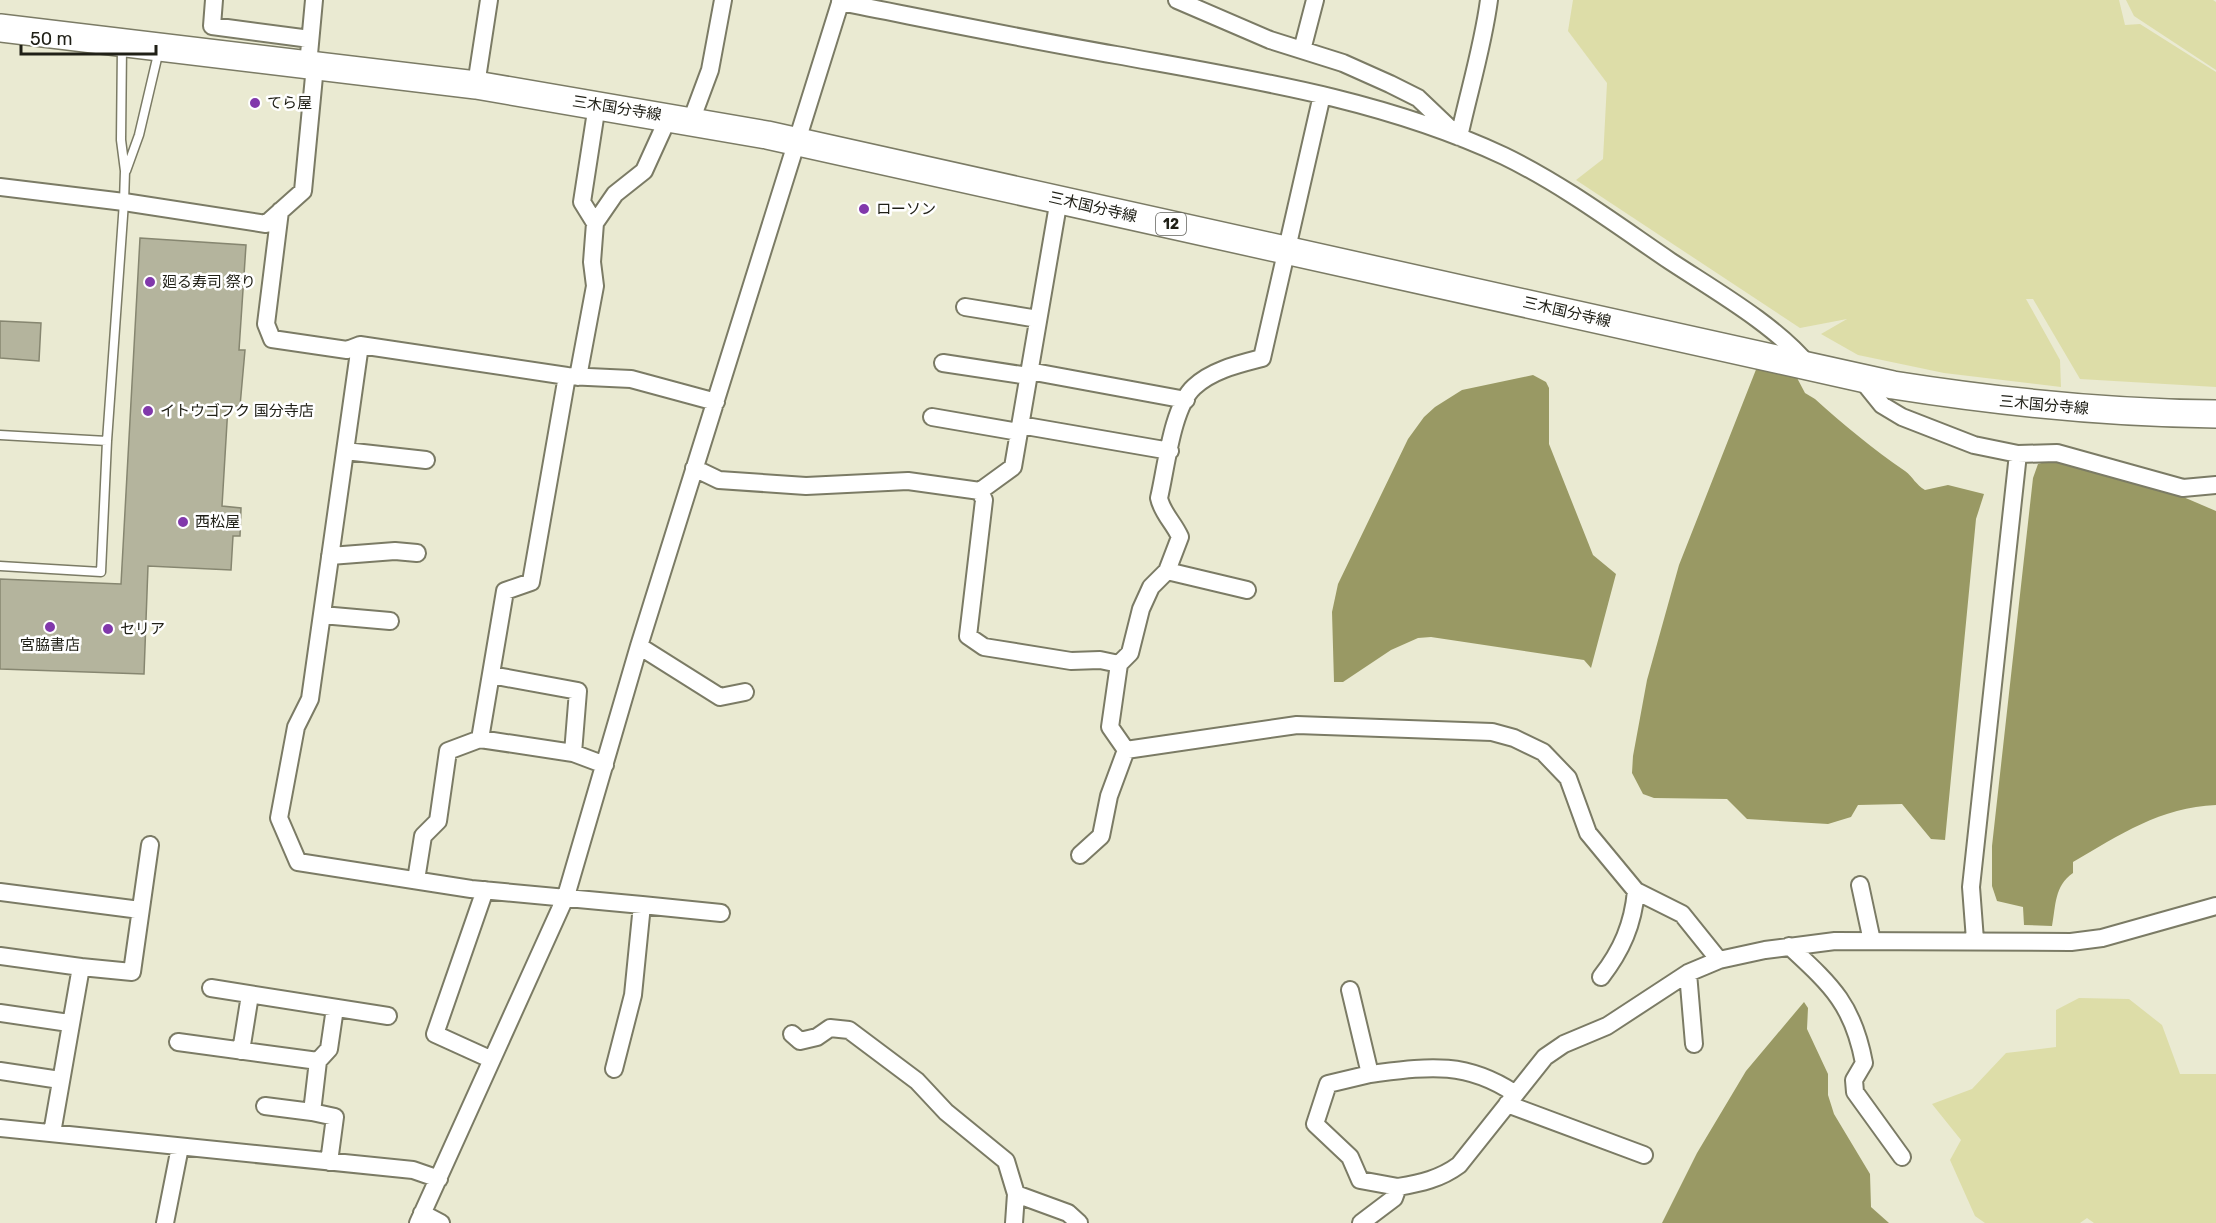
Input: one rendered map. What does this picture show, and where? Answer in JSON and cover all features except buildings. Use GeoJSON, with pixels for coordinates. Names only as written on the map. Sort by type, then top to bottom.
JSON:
{"type":"FeatureCollection","features":[{"type":"Feature","properties":{"kind":"main road","name":"三木国分寺線"},"geometry":{"type":"LineString","coordinates":[[0,28],[159,47],[311,57],[680,119],[1059,199],[1861,379],[2003,402],[2078,409],[2216,414]]}},
{"type":"Feature","properties":{"kind":"street"},"geometry":{"type":"LineString","coordinates":[[214,0],[212,26],[311,57]]}},
{"type":"Feature","properties":{"kind":"street"},"geometry":{"type":"LineString","coordinates":[[0,187],[124,202],[266,224],[303,191],[314,0]]}},
{"type":"Feature","properties":{"kind":"street"},"geometry":{"type":"LineString","coordinates":[[476,85],[489,0]]}},
{"type":"Feature","properties":{"kind":"street"},"geometry":{"type":"LineString","coordinates":[[480,739],[505,591],[531,582],[572,376],[595,286],[592,262],[595,224],[615,194],[645,171],[710,70],[723,0]]}},
{"type":"Feature","properties":{"kind":"street"},"geometry":{"type":"LineString","coordinates":[[1177,0],[1270,40],[1343,63],[1418,98],[1459,137]]}},
{"type":"Feature","properties":{"kind":"street"},"geometry":{"type":"LineString","coordinates":[[1302,50],[1315,0]]}},
{"type":"Feature","properties":{"kind":"street"},"geometry":{"type":"LineString","coordinates":[[1459,137],[1486,27],[1489,0]]}},
{"type":"Feature","properties":{"kind":"street"},"geometry":{"type":"LineString","coordinates":[[441,1223],[420,1218],[490,1059],[566,896],[693,468],[716,402],[841,1],[1322,95],[1383,110],[1459,137],[1507,158],[1642,242],[1795,348],[1809,366]]}},
{"type":"Feature","properties":{"kind":"street"},"geometry":{"type":"LineString","coordinates":[[1126,750],[1110,727],[1119,664],[1130,653],[1141,609],[1151,587],[1167,571],[1180,537],[1173,521],[1161,508],[1159,498],[1179,410],[1193,388],[1226,368],[1262,358],[1322,95]]}},
{"type":"Feature","properties":{"kind":"street"},"geometry":{"type":"LineString","coordinates":[[595,224],[582,202],[597,105]]}},
{"type":"Feature","properties":{"kind":"street"},"geometry":{"type":"LineString","coordinates":[[693,468],[719,480],[806,486],[908,481],[980,491],[1012,467],[1059,199]]}},
{"type":"Feature","properties":{"kind":"street"},"geometry":{"type":"LineString","coordinates":[[280,211],[266,324],[272,339],[347,350],[360,345],[572,376],[631,379],[716,402]]}},
{"type":"Feature","properties":{"kind":"street"},"geometry":{"type":"LineString","coordinates":[[965,307],[1038,318]]}},
{"type":"Feature","properties":{"kind":"street"},"geometry":{"type":"LineString","coordinates":[[360,345],[310,699],[296,727],[279,818],[298,862],[485,890],[566,896],[721,913]]}},
{"type":"Feature","properties":{"kind":"street"},"geometry":{"type":"LineString","coordinates":[[943,363],[1029,373],[1186,400]]}},
{"type":"Feature","properties":{"kind":"street"},"geometry":{"type":"LineString","coordinates":[[1861,379],[1882,405],[1902,417],[1974,446],[2018,454],[2057,453],[2183,488],[2216,485]]}},
{"type":"Feature","properties":{"kind":"street"},"geometry":{"type":"LineString","coordinates":[[932,417],[1170,451]]}},
{"type":"Feature","properties":{"kind":"street"},"geometry":{"type":"LineString","coordinates":[[345,451],[426,460]]}},
{"type":"Feature","properties":{"kind":"street"},"geometry":{"type":"LineString","coordinates":[[1975,940],[1971,886],[2018,454]]}},
{"type":"Feature","properties":{"kind":"street"},"geometry":{"type":"LineString","coordinates":[[980,491],[984,500],[968,636],[984,647],[1071,661],[1100,660],[1119,664]]}},
{"type":"Feature","properties":{"kind":"street"},"geometry":{"type":"LineString","coordinates":[[330,556],[395,551],[417,553]]}},
{"type":"Feature","properties":{"kind":"street"},"geometry":{"type":"LineString","coordinates":[[1167,571],[1247,590]]}},
{"type":"Feature","properties":{"kind":"street"},"geometry":{"type":"LineString","coordinates":[[321,615],[390,621]]}},
{"type":"Feature","properties":{"kind":"street"},"geometry":{"type":"LineString","coordinates":[[639,646],[720,697],[745,692]]}},
{"type":"Feature","properties":{"kind":"street"},"geometry":{"type":"LineString","coordinates":[[491,675],[578,691],[573,753]]}},
{"type":"Feature","properties":{"kind":"street"},"geometry":{"type":"LineString","coordinates":[[1126,750],[1297,725],[1492,732],[1514,738],[1543,752],[1568,778],[1588,833],[1636,891],[1682,914],[1719,960]]}},
{"type":"Feature","properties":{"kind":"street"},"geometry":{"type":"LineString","coordinates":[[416,880],[423,836],[438,821],[448,751],[480,739],[573,753],[605,765]]}},
{"type":"Feature","properties":{"kind":"street"},"geometry":{"type":"LineString","coordinates":[[1080,855],[1101,836],[1109,796],[1126,750]]}},
{"type":"Feature","properties":{"kind":"street"},"geometry":{"type":"LineString","coordinates":[[0,956],[132,972],[150,845]]}},
{"type":"Feature","properties":{"kind":"street"},"geometry":{"type":"LineString","coordinates":[[1860,885],[1872,941]]}},
{"type":"Feature","properties":{"kind":"street"},"geometry":{"type":"LineString","coordinates":[[485,890],[435,1034],[490,1059]]}},
{"type":"Feature","properties":{"kind":"street"},"geometry":{"type":"LineString","coordinates":[[1601,976],[1617,956],[1633,917],[1636,891]]}},
{"type":"Feature","properties":{"kind":"street"},"geometry":{"type":"LineString","coordinates":[[0,892],[140,910]]}},
{"type":"Feature","properties":{"kind":"street"},"geometry":{"type":"LineString","coordinates":[[614,1069],[633,995],[642,905]]}},
{"type":"Feature","properties":{"kind":"street"},"geometry":{"type":"LineString","coordinates":[[1644,1155],[1510,1099],[1494,1080],[1455,1068],[1429,1066],[1370,1074],[1328,1084],[1315,1124],[1350,1157],[1360,1180],[1398,1187],[1427,1182],[1447,1174],[1459,1165],[1510,1099],[1545,1057],[1563,1044],[1607,1026],[1688,973],[1719,960],[1789,946],[1835,941],[2071,942],[2102,938],[2216,906]]}},
{"type":"Feature","properties":{"kind":"street"},"geometry":{"type":"LineString","coordinates":[[1789,946],[1828,981],[1847,1011],[1859,1036],[1864,1063],[1854,1080],[1855,1092],[1902,1157]]}},
{"type":"Feature","properties":{"kind":"street"},"geometry":{"type":"LineString","coordinates":[[52,1133],[69,1023],[81,967]]}},
{"type":"Feature","properties":{"kind":"street"},"geometry":{"type":"LineString","coordinates":[[1688,973],[1694,1044]]}},
{"type":"Feature","properties":{"kind":"street"},"geometry":{"type":"LineString","coordinates":[[211,988],[388,1016]]}},
{"type":"Feature","properties":{"kind":"street"},"geometry":{"type":"LineString","coordinates":[[1350,990],[1370,1074]]}},
{"type":"Feature","properties":{"kind":"street"},"geometry":{"type":"LineString","coordinates":[[241,1051],[250,995]]}},
{"type":"Feature","properties":{"kind":"street"},"geometry":{"type":"LineString","coordinates":[[312,1112],[318,1061],[329,1049],[334,1008]]}},
{"type":"Feature","properties":{"kind":"street"},"geometry":{"type":"LineString","coordinates":[[0,1013],[69,1023]]}},
{"type":"Feature","properties":{"kind":"street"},"geometry":{"type":"LineString","coordinates":[[792,1034],[800,1041],[817,1037],[830,1028],[849,1030],[917,1081],[946,1112],[1006,1161],[1016,1194],[1014,1223]]}},
{"type":"Feature","properties":{"kind":"street"},"geometry":{"type":"LineString","coordinates":[[178,1042],[318,1061]]}},
{"type":"Feature","properties":{"kind":"street"},"geometry":{"type":"LineString","coordinates":[[0,1071],[60,1080]]}},
{"type":"Feature","properties":{"kind":"street"},"geometry":{"type":"LineString","coordinates":[[265,1106],[335,1117],[330,1162]]}},
{"type":"Feature","properties":{"kind":"street"},"geometry":{"type":"LineString","coordinates":[[0,1128],[413,1170],[439,1179]]}},
{"type":"Feature","properties":{"kind":"street"},"geometry":{"type":"LineString","coordinates":[[165,1223],[180,1147]]}},
{"type":"Feature","properties":{"kind":"street"},"geometry":{"type":"LineString","coordinates":[[1360,1223],[1394,1198],[1398,1187]]}},
{"type":"Feature","properties":{"kind":"street"},"geometry":{"type":"LineString","coordinates":[[1016,1194],[1068,1213],[1079,1223]]}},
{"type":"Feature","properties":{"kind":"lane"},"geometry":{"type":"LineString","coordinates":[[0,566],[101,572],[107,441],[124,202],[125,171],[121,140],[122,42]]}},
{"type":"Feature","properties":{"kind":"lane"},"geometry":{"type":"LineString","coordinates":[[125,171],[139,135],[159,47]]}},
{"type":"Feature","properties":{"kind":"lane"},"geometry":{"type":"LineString","coordinates":[[0,435],[107,441]]}},
{"type":"Feature","properties":{"kind":"green space"},"geometry":{"type":"Polygon","coordinates":[[[1573,0],[2119,0],[2125,25],[2140,24],[2216,72],[2216,387],[2080,379],[2033,299],[2026,299],[2060,360],[2061,387],[1944,373],[1858,355],[1821,334],[1847,319],[1800,328],[1576,180],[1603,159],[1607,83],[1568,31],[1573,0]]]}},
{"type":"Feature","properties":{"kind":"green space"},"geometry":{"type":"Polygon","coordinates":[[[2126,0],[2213,0],[2216,2],[2216,70],[2134,16],[2126,0]]]}},
{"type":"Feature","properties":{"kind":"green space"},"geometry":{"type":"Polygon","coordinates":[[[2079,998],[2129,999],[2162,1025],[2180,1074],[2216,1074],[2216,1223],[2094,1223],[2087,1218],[2080,1223],[1985,1223],[1975,1216],[1950,1160],[1961,1140],[1932,1104],[1972,1089],[2006,1053],[2056,1047],[2056,1010],[2079,998]]]}},
{"type":"Feature","properties":{"kind":"shaded area"},"geometry":{"type":"Polygon","coordinates":[[[1757,367],[1796,376],[1805,393],[1905,471],[1925,490],[1948,485],[1984,494],[1976,519],[1945,840],[1931,839],[1902,804],[1858,805],[1851,817],[1828,824],[1747,819],[1727,799],[1654,798],[1643,794],[1632,773],[1647,680],[1679,565],[1757,367]]]}},
{"type":"Feature","properties":{"kind":"shaded area"},"geometry":{"type":"Polygon","coordinates":[[[1533,375],[1546,382],[1549,388],[1549,444],[1593,555],[1616,574],[1591,668],[1584,660],[1431,637],[1418,638],[1391,650],[1343,682],[1334,682],[1332,612],[1338,584],[1408,439],[1424,417],[1435,407],[1462,390],[1533,375]]]}},
{"type":"Feature","properties":{"kind":"shaded area"},"geometry":{"type":"Polygon","coordinates":[[[2056,459],[2181,496],[2216,511],[2216,805],[2177,811],[2141,824],[2073,862],[2073,873],[2059,890],[2052,926],[2024,925],[2023,907],[1997,901],[1992,886],[1992,846],[2033,478],[2038,464],[2056,459]]]}},
{"type":"Feature","properties":{"kind":"shaded area"},"geometry":{"type":"Polygon","coordinates":[[[1804,1002],[1808,1008],[1807,1029],[1828,1074],[1828,1095],[1834,1114],[1870,1174],[1871,1207],[1889,1223],[1662,1223],[1697,1153],[1746,1071],[1804,1002]]]}},
{"type":"Feature","properties":{"kind":"place","name":"てら屋"},"geometry":{"type":"Point","coordinates":[255,103]}},
{"type":"Feature","properties":{"kind":"place","name":"ローソン"},"geometry":{"type":"Point","coordinates":[864,209]}},
{"type":"Feature","properties":{"kind":"place","name":"廻る寿司 祭り"},"geometry":{"type":"Point","coordinates":[150,282]}},
{"type":"Feature","properties":{"kind":"place","name":"イトウゴフク 国分寺店"},"geometry":{"type":"Point","coordinates":[148,411]}},
{"type":"Feature","properties":{"kind":"place","name":"西松屋"},"geometry":{"type":"Point","coordinates":[183,522]}},
{"type":"Feature","properties":{"kind":"place","name":"宮脇書店"},"geometry":{"type":"Point","coordinates":[50,627]}},
{"type":"Feature","properties":{"kind":"place","name":"セリア"},"geometry":{"type":"Point","coordinates":[108,629]}}]}
